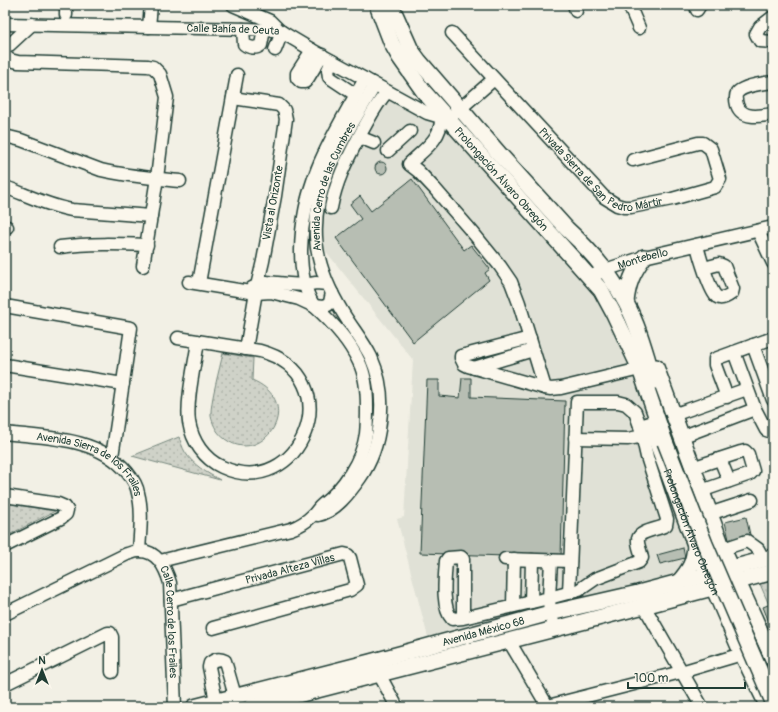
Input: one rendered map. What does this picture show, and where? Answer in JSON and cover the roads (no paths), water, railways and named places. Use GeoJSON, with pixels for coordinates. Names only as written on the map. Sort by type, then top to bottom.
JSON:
{"type":"FeatureCollection","features":[{"type":"Feature","properties":{"kind":"main road","name":"Prolongación Álvaro Obregón"},"geometry":{"type":"LineString","coordinates":[[377,5],[392,44],[400,58],[444,118],[601,290],[614,314],[630,351],[695,545],[742,654],[768,707]]}},
{"type":"Feature","properties":{"kind":"main road","name":"Prolongación Álvaro Obregón"},"geometry":{"type":"LineString","coordinates":[[391,5],[416,57],[432,78],[567,229],[591,252],[626,302],[641,340],[654,362],[673,415],[658,434]]}},
{"type":"Feature","properties":{"kind":"main road"},"geometry":{"type":"LineString","coordinates":[[626,302],[627,287],[644,257]]}},
{"type":"Feature","properties":{"kind":"main road","name":"Prolongación Álvaro Obregón"},"geometry":{"type":"LineString","coordinates":[[641,340],[658,434],[715,547],[773,678]]}},
{"type":"Feature","properties":{"kind":"main road","name":"Prolongación Álvaro Obregón"},"geometry":{"type":"LineString","coordinates":[[636,370],[658,434],[773,702]]}},
{"type":"Feature","properties":{"kind":"main road","name":"Prolongación Álvaro Obregón"},"geometry":{"type":"LineString","coordinates":[[658,434],[692,468],[734,575],[773,659]]}},
{"type":"Feature","properties":{"kind":"main road"},"geometry":{"type":"LineString","coordinates":[[678,583],[692,564],[695,545]]}},
{"type":"Feature","properties":{"kind":"main road","name":"Avenida México 68"},"geometry":{"type":"LineString","coordinates":[[194,707],[550,605],[678,583],[711,582],[734,575],[768,558]]}},
{"type":"Feature","properties":{"kind":"main road"},"geometry":{"type":"LineString","coordinates":[[751,610],[753,586],[766,573]]}},
{"type":"Feature","properties":{"kind":"main road","name":"Avenida México 68"},"geometry":{"type":"LineString","coordinates":[[734,575],[766,573]]}},
{"type":"Feature","properties":{"kind":"main road","name":"Avenida México 68"},"geometry":{"type":"LineString","coordinates":[[250,707],[697,592],[711,582]]}},
{"type":"Feature","properties":{"kind":"main road"},"geometry":{"type":"LineString","coordinates":[[697,592],[706,596],[724,612]]}},
{"type":"Feature","properties":{"kind":"street"},"geometry":{"type":"LineString","coordinates":[[149,27],[151,5]]}},
{"type":"Feature","properties":{"kind":"street"},"geometry":{"type":"LineString","coordinates":[[233,5],[270,21],[281,31],[276,50]]}},
{"type":"Feature","properties":{"kind":"street"},"geometry":{"type":"LineString","coordinates":[[629,5],[638,28]]}},
{"type":"Feature","properties":{"kind":"street"},"geometry":{"type":"LineString","coordinates":[[773,17],[760,28],[756,34],[760,41],[773,42]]}},
{"type":"Feature","properties":{"kind":"street","name":"Calle Bahía de Ceuta"},"geometry":{"type":"LineString","coordinates":[[5,24],[281,31],[387,92],[427,113],[444,118]]}},
{"type":"Feature","properties":{"kind":"street"},"geometry":{"type":"LineString","coordinates":[[5,49],[32,24]]}},
{"type":"Feature","properties":{"kind":"street"},"geometry":{"type":"LineString","coordinates":[[243,29],[244,44],[255,47],[262,44],[264,30]]}},
{"type":"Feature","properties":{"kind":"street","name":"Privada Sierra de San Pedro Mártir"},"geometry":{"type":"LineString","coordinates":[[452,34],[604,197],[617,205],[624,208],[631,208],[672,199],[715,187],[720,179],[711,149],[703,143],[633,160]]}},
{"type":"Feature","properties":{"kind":"street"},"geometry":{"type":"LineString","coordinates":[[322,55],[329,77],[356,95]]}},
{"type":"Feature","properties":{"kind":"street"},"geometry":{"type":"LineString","coordinates":[[5,56],[10,60],[18,62],[153,67],[162,78],[168,97],[143,266]]}},
{"type":"Feature","properties":{"kind":"street"},"geometry":{"type":"LineString","coordinates":[[237,75],[194,283],[253,290],[271,292],[299,299],[314,306],[323,307],[328,305],[330,302],[329,289],[316,283],[304,285],[266,282],[253,290]]}},
{"type":"Feature","properties":{"kind":"street"},"geometry":{"type":"LineString","coordinates":[[494,79],[460,109],[444,118],[438,134],[409,164],[418,170],[435,189],[500,266],[515,292],[545,388]]}},
{"type":"Feature","properties":{"kind":"street","name":"Avenida Cerro de las Cumbres"},"geometry":{"type":"LineString","coordinates":[[160,561],[292,529],[302,525],[318,508],[329,500],[347,478],[358,459],[366,435],[366,388],[359,362],[342,335],[314,306],[304,285],[301,241],[303,218],[308,194],[320,161],[356,95],[370,82]]}},
{"type":"Feature","properties":{"kind":"street","name":"Avenida Cerro de las Cumbres"},"geometry":{"type":"LineString","coordinates":[[312,516],[322,514],[340,502],[364,472],[376,448],[381,418],[379,382],[374,366],[365,345],[329,289],[321,268],[316,240],[318,199],[329,166],[370,82]]}},
{"type":"Feature","properties":{"kind":"street"},"geometry":{"type":"LineString","coordinates":[[773,82],[744,88],[737,92],[736,96],[738,108],[742,113],[760,116],[773,114]]}},
{"type":"Feature","properties":{"kind":"street"},"geometry":{"type":"LineString","coordinates":[[331,208],[338,180],[370,115],[381,98],[387,92]]}},
{"type":"Feature","properties":{"kind":"street","name":"Vista al Orizonte"},"geometry":{"type":"LineString","coordinates":[[233,98],[279,105],[284,110],[286,120],[275,196],[263,261],[253,290],[246,349]]}},
{"type":"Feature","properties":{"kind":"street"},"geometry":{"type":"LineString","coordinates":[[388,151],[410,131]]}},
{"type":"Feature","properties":{"kind":"street"},"geometry":{"type":"LineString","coordinates":[[5,136],[21,140],[101,170],[135,177],[180,181]]}},
{"type":"Feature","properties":{"kind":"street"},"geometry":{"type":"LineString","coordinates":[[359,137],[374,143]]}},
{"type":"Feature","properties":{"kind":"street"},"geometry":{"type":"LineString","coordinates":[[5,187],[51,206],[61,208],[151,216]]}},
{"type":"Feature","properties":{"kind":"street","name":"Montebello"},"geometry":{"type":"LineString","coordinates":[[590,277],[605,270],[644,257],[773,227]]}},
{"type":"Feature","properties":{"kind":"street"},"geometry":{"type":"LineString","coordinates":[[758,231],[773,263]]}},
{"type":"Feature","properties":{"kind":"street"},"geometry":{"type":"LineString","coordinates":[[60,247],[109,243],[147,245]]}},
{"type":"Feature","properties":{"kind":"street"},"geometry":{"type":"LineString","coordinates":[[697,245],[704,268]]}},
{"type":"Feature","properties":{"kind":"street"},"geometry":{"type":"LineString","coordinates":[[5,306],[131,328],[112,456]]}},
{"type":"Feature","properties":{"kind":"street"},"geometry":{"type":"LineString","coordinates":[[178,338],[198,341],[246,349],[260,351],[278,356],[296,372],[305,386],[310,410],[310,418],[306,434],[290,456],[268,469],[248,473],[233,471],[217,465],[205,456],[194,438],[189,423],[188,410],[198,341]]}},
{"type":"Feature","properties":{"kind":"street"},"geometry":{"type":"LineString","coordinates":[[530,338],[461,356],[460,358],[464,364],[474,368],[551,389],[561,388],[636,370]]}},
{"type":"Feature","properties":{"kind":"street"},"geometry":{"type":"LineString","coordinates":[[727,396],[715,365],[715,360],[719,357],[773,339]]}},
{"type":"Feature","properties":{"kind":"street"},"geometry":{"type":"LineString","coordinates":[[753,345],[773,400]]}},
{"type":"Feature","properties":{"kind":"street"},"geometry":{"type":"LineString","coordinates":[[474,368],[533,350]]}},
{"type":"Feature","properties":{"kind":"street"},"geometry":{"type":"LineString","coordinates":[[734,352],[755,410],[766,430],[773,430]]}},
{"type":"Feature","properties":{"kind":"street"},"geometry":{"type":"LineString","coordinates":[[5,365],[123,384]]}},
{"type":"Feature","properties":{"kind":"street"},"geometry":{"type":"LineString","coordinates":[[463,618],[531,602],[550,605],[569,593],[584,587],[595,579],[638,562],[642,558],[638,539],[639,536],[662,528],[666,525],[667,519],[658,434],[626,404],[618,402],[577,402],[561,388]]}},
{"type":"Feature","properties":{"kind":"street"},"geometry":{"type":"LineString","coordinates":[[673,415],[747,389]]}},
{"type":"Feature","properties":{"kind":"street"},"geometry":{"type":"LineString","coordinates":[[569,593],[577,402]]}},
{"type":"Feature","properties":{"kind":"street"},"geometry":{"type":"LineString","coordinates":[[575,438],[628,439],[658,434],[755,410]]}},
{"type":"Feature","properties":{"kind":"street","name":"Avenida Sierra de los Frailes"},"geometry":{"type":"LineString","coordinates":[[5,433],[88,445],[112,456],[130,475],[138,492],[140,503],[139,551]]}},
{"type":"Feature","properties":{"kind":"street"},"geometry":{"type":"LineString","coordinates":[[692,468],[741,452],[748,454],[753,471],[750,474],[700,491]]}},
{"type":"Feature","properties":{"kind":"street"},"geometry":{"type":"LineString","coordinates":[[720,459],[729,481]]}},
{"type":"Feature","properties":{"kind":"street"},"geometry":{"type":"LineString","coordinates":[[5,496],[58,504],[65,507],[67,510],[66,514],[61,518],[5,546]]}},
{"type":"Feature","properties":{"kind":"street"},"geometry":{"type":"LineString","coordinates":[[709,514],[752,500]]}},
{"type":"Feature","properties":{"kind":"street"},"geometry":{"type":"LineString","coordinates":[[723,549],[747,541],[758,548],[768,558]]}},
{"type":"Feature","properties":{"kind":"street"},"geometry":{"type":"LineString","coordinates":[[5,614],[126,554],[139,551]]}},
{"type":"Feature","properties":{"kind":"street","name":"Calle Cerro de los Frailes"},"geometry":{"type":"LineString","coordinates":[[139,551],[145,552],[160,561],[166,570],[170,584],[176,707]]}},
{"type":"Feature","properties":{"kind":"street","name":"Privada Alteza Villas"},"geometry":{"type":"LineString","coordinates":[[171,600],[344,554],[348,555],[350,558],[357,585],[350,590],[213,628]]}},
{"type":"Feature","properties":{"kind":"street"},"geometry":{"type":"LineString","coordinates":[[513,606],[510,559],[570,561]]}},
{"type":"Feature","properties":{"kind":"street"},"geometry":{"type":"LineString","coordinates":[[531,602],[532,560]]}},
{"type":"Feature","properties":{"kind":"street"},"geometry":{"type":"LineString","coordinates":[[551,561],[550,605],[554,628]]}},
{"type":"Feature","properties":{"kind":"street"},"geometry":{"type":"LineString","coordinates":[[644,606],[702,707]]}},
{"type":"Feature","properties":{"kind":"street"},"geometry":{"type":"LineString","coordinates":[[5,684],[108,633],[110,633],[112,637],[112,672]]}},
{"type":"Feature","properties":{"kind":"street"},"geometry":{"type":"LineString","coordinates":[[509,641],[547,707],[681,672],[742,654]]}},
{"type":"Feature","properties":{"kind":"street"},"geometry":{"type":"LineString","coordinates":[[216,701],[210,667],[210,663],[214,660],[220,659],[225,661],[235,696]]}},
{"type":"Feature","properties":{"kind":"street"},"geometry":{"type":"LineString","coordinates":[[378,674],[397,707]]}}]}
